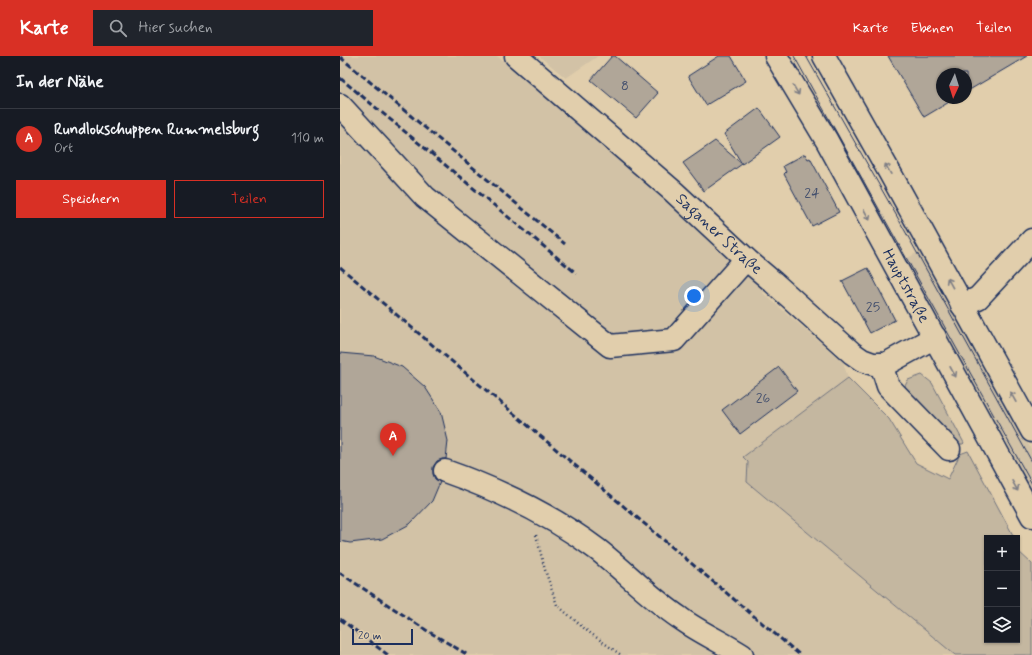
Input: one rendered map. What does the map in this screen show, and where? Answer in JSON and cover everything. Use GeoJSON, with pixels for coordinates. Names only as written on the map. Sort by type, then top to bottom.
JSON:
{"type":"FeatureCollection","features":[{"type":"Feature","properties":{"kind":"main road","name":"Saganer Straße"},"geometry":{"type":"LineString","coordinates":[[516,56],[674,192],[746,259],[852,353],[862,360],[872,364],[881,364]]}},
{"type":"Feature","properties":{"kind":"main road","name":"Hauptstraße"},"geometry":{"type":"LineString","coordinates":[[776,56],[826,141],[1032,516]]}},
{"type":"Feature","properties":{"kind":"main road"},"geometry":{"type":"LineString","coordinates":[[824,56],[890,172],[962,306],[1032,431]]}},
{"type":"Feature","properties":{"kind":"main road"},"geometry":{"type":"LineString","coordinates":[[340,105],[425,197],[610,346],[674,340],[746,259]]}},
{"type":"Feature","properties":{"kind":"main road"},"geometry":{"type":"LineString","coordinates":[[962,306],[978,298],[1032,240]]}},
{"type":"Feature","properties":{"kind":"main road"},"geometry":{"type":"LineString","coordinates":[[935,337],[886,364],[881,364],[888,386],[949,449]]}},
{"type":"Feature","properties":{"kind":"main road"},"geometry":{"type":"LineString","coordinates":[[445,472],[478,483],[537,511],[576,534],[599,551],[680,619],[742,655]]}},
{"type":"Feature","properties":{"kind":"path"},"geometry":{"type":"LineString","coordinates":[[536,534],[545,570],[557,606],[586,630],[621,655]]}},
{"type":"Feature","properties":{"kind":"shaded area"},"geometry":{"type":"Polygon","coordinates":[[[340,56],[497,56],[768,287],[763,293],[843,362],[848,378],[744,457],[748,462],[747,482],[955,655],[340,655],[340,56]]]}},
{"type":"Feature","properties":{"kind":"shaded area"},"geometry":{"type":"Polygon","coordinates":[[[539,56],[598,56],[566,78],[539,56]]]}},
{"type":"Feature","properties":{"kind":"shaded area"},"geometry":{"type":"Polygon","coordinates":[[[922,250],[1032,451],[1032,497],[904,260],[922,250]]]}},
{"type":"Feature","properties":{"kind":"shaded area"},"geometry":{"type":"Polygon","coordinates":[[[922,375],[932,383],[964,443],[963,444],[957,444],[903,390],[908,380],[922,375]]]}},
{"type":"Feature","properties":{"kind":"shaded area"},"geometry":{"type":"Polygon","coordinates":[[[848,378],[889,419],[916,463],[948,479],[960,454],[968,451],[1013,535],[984,535],[984,643],[1020,643],[1020,553],[1032,564],[1032,655],[955,655],[747,482],[748,462],[743,457],[848,378]]]}},
{"type":"Feature","properties":{"kind":"building"},"geometry":{"type":"Polygon","coordinates":[[[612,56],[615,56],[658,93],[636,118],[591,80],[612,56]]]}},
{"type":"Feature","properties":{"kind":"building"},"geometry":{"type":"Polygon","coordinates":[[[719,56],[731,56],[746,81],[706,105],[688,76],[719,56]]]}},
{"type":"Feature","properties":{"kind":"building"},"geometry":{"type":"Polygon","coordinates":[[[888,56],[1027,56],[972,88],[972,68],[936,68],[936,104],[946,104],[924,117],[888,56]]]}},
{"type":"Feature","properties":{"kind":"building"},"geometry":{"type":"Polygon","coordinates":[[[759,108],[780,137],[742,164],[724,134],[759,108]]]}},
{"type":"Feature","properties":{"kind":"building"},"geometry":{"type":"Polygon","coordinates":[[[715,141],[742,164],[704,191],[683,163],[715,141]]]}},
{"type":"Feature","properties":{"kind":"building"},"geometry":{"type":"Polygon","coordinates":[[[805,154],[808,159],[810,158],[839,212],[812,226],[784,174],[786,172],[783,166],[805,154]]]}},
{"type":"Feature","properties":{"kind":"building"},"geometry":{"type":"Polygon","coordinates":[[[868,268],[895,320],[870,333],[842,281],[868,268]]]}},
{"type":"Feature","properties":{"kind":"building"},"geometry":{"type":"Polygon","coordinates":[[[340,353],[374,356],[402,367],[425,387],[441,412],[448,441],[446,459],[437,461],[433,467],[435,479],[440,482],[432,501],[410,524],[382,539],[350,543],[340,541],[340,353]]]}},
{"type":"Feature","properties":{"kind":"building"},"geometry":{"type":"Polygon","coordinates":[[[779,367],[797,391],[740,434],[722,410],[779,367]]]}},
{"type":"Feature","properties":{"kind":"tram line"},"geometry":{"type":"LineString","coordinates":[[794,56],[1032,484]]}},
{"type":"Feature","properties":{"kind":"tram line"},"geometry":{"type":"LineString","coordinates":[[806,56],[899,220],[1032,462]]}},
{"type":"Feature","properties":{"kind":"railway"},"geometry":{"type":"LineString","coordinates":[[340,57],[565,244]]}},
{"type":"Feature","properties":{"kind":"railway"},"geometry":{"type":"LineString","coordinates":[[340,78],[576,273]]}},
{"type":"Feature","properties":{"kind":"railway"},"geometry":{"type":"LineString","coordinates":[[340,267],[800,655]]}},
{"type":"Feature","properties":{"kind":"railway"},"geometry":{"type":"LineString","coordinates":[[340,573],[426,630],[468,655]]}},
{"type":"Feature","properties":{"kind":"railway"},"geometry":{"type":"LineString","coordinates":[[340,619],[388,655]]}},
{"type":"Feature","properties":{"kind":"place","name":"Rundlokschuppen Rummelsburg"},"geometry":{"type":"Point","coordinates":[393,456]}}]}
